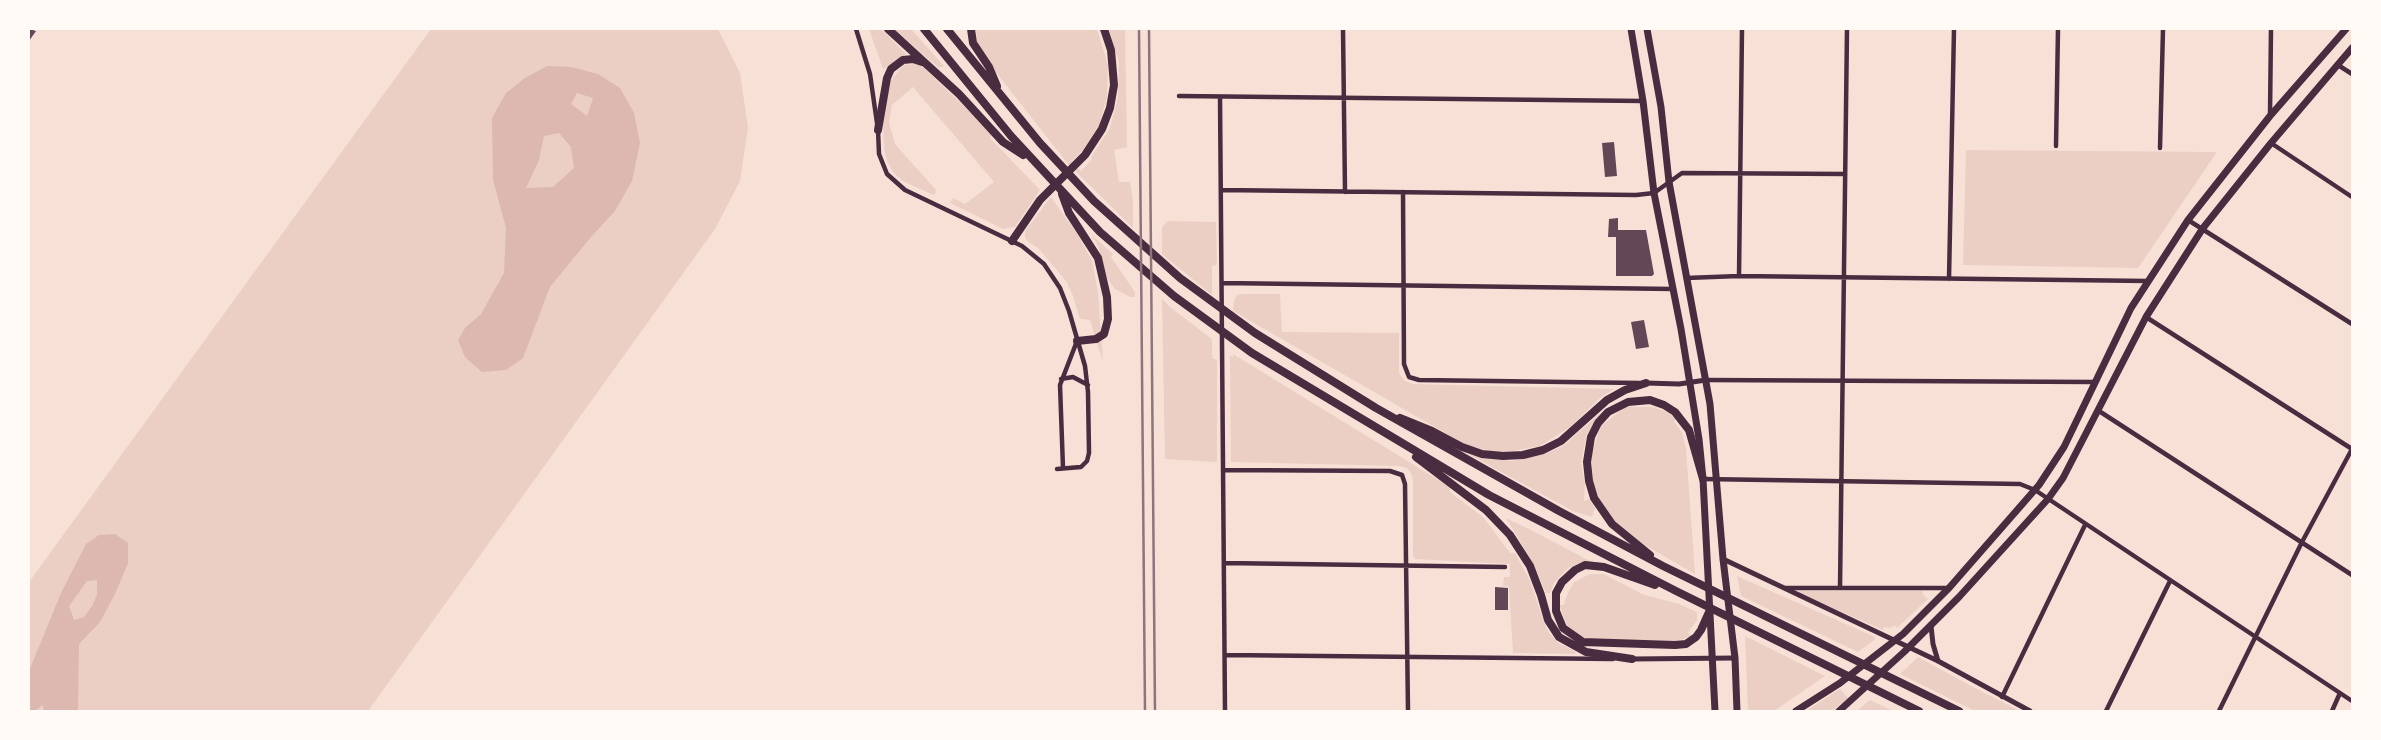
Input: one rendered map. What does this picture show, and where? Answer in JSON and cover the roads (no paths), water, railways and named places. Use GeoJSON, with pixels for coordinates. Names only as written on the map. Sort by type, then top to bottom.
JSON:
{"type":"FeatureCollection","features":[{"type":"Feature","properties":{"kind":"highway"},"geometry":{"type":"LineString","coordinates":[[888,29],[959,94],[1003,142],[1033,162]]}},
{"type":"Feature","properties":{"kind":"highway"},"geometry":{"type":"LineString","coordinates":[[924,29],[1033,162],[1118,248],[1199,315],[1279,370],[1490,495],[1676,591],[1919,711]]}},
{"type":"Feature","properties":{"kind":"highway"},"geometry":{"type":"LineString","coordinates":[[947,29],[1057,162],[1112,218],[1158,260],[1202,296],[1255,333],[1376,408],[1559,511],[1663,566],[1959,711]]}},
{"type":"Feature","properties":{"kind":"highway"},"geometry":{"type":"LineString","coordinates":[[971,29],[973,43],[979,56],[989,67],[1000,94]]}},
{"type":"Feature","properties":{"kind":"highway"},"geometry":{"type":"LineString","coordinates":[[1012,241],[1044,195],[1079,162],[1091,148],[1102,129],[1113,97],[1113,61],[1104,29]]}},
{"type":"Feature","properties":{"kind":"highway"},"geometry":{"type":"LineString","coordinates":[[878,130],[887,78],[894,65],[903,60],[913,59],[926,64]]}},
{"type":"Feature","properties":{"kind":"highway"},"geometry":{"type":"LineString","coordinates":[[1060,190],[1069,213],[1098,258],[1107,297],[1108,319],[1104,334],[1096,339],[1077,341]]}},
{"type":"Feature","properties":{"kind":"highway"},"geometry":{"type":"LineString","coordinates":[[1376,408],[1432,431],[1472,451],[1492,456],[1514,456],[1542,450],[1561,441],[1612,397],[1646,383]]}},
{"type":"Feature","properties":{"kind":"highway"},"geometry":{"type":"LineString","coordinates":[[1663,566],[1612,524],[1598,505],[1587,472],[1589,445],[1594,430],[1608,412],[1621,404],[1643,400],[1664,405],[1675,412],[1689,430],[1703,479]]}},
{"type":"Feature","properties":{"kind":"highway"},"geometry":{"type":"LineString","coordinates":[[1391,437],[1486,510],[1510,534],[1530,566],[1542,595],[1548,620],[1560,638],[1586,652],[1632,659]]}},
{"type":"Feature","properties":{"kind":"highway"},"geometry":{"type":"LineString","coordinates":[[1676,591],[1604,567],[1585,566],[1570,573],[1562,582],[1555,599],[1556,611],[1560,622],[1568,633],[1578,640],[1589,644],[1681,645],[1696,637],[1708,625],[1710,610]]}},
{"type":"Feature","properties":{"kind":"main road"},"geometry":{"type":"LineString","coordinates":[[1631,29],[1643,101],[1654,193],[1691,382],[1703,479],[1710,610]]}},
{"type":"Feature","properties":{"kind":"main road"},"geometry":{"type":"LineString","coordinates":[[1647,29],[1661,107],[1669,182],[1706,380],[1718,479],[1723,559],[1735,658],[1737,711]]}},
{"type":"Feature","properties":{"kind":"main road"},"geometry":{"type":"LineString","coordinates":[[1796,711],[1818,698],[1892,643],[1949,588],[2035,490],[2064,447],[2094,382],[2148,281],[2188,220],[2270,116],[2346,29]]}},
{"type":"Feature","properties":{"kind":"main road"},"geometry":{"type":"LineString","coordinates":[[1839,711],[1903,654],[1931,626],[2012,541],[2048,499],[2063,478],[2146,317],[2203,228],[2271,143],[2352,48]]}},
{"type":"Feature","properties":{"kind":"main road"},"geometry":{"type":"LineString","coordinates":[[1708,625],[1713,659],[1715,711]]}},
{"type":"Feature","properties":{"kind":"street"},"geometry":{"type":"LineString","coordinates":[[856,29],[870,74],[878,130],[880,162],[887,174],[896,184],[1012,241],[1037,258],[1055,279],[1065,299],[1082,352],[1088,384],[1088,458],[1081,467],[1057,469]]}},
{"type":"Feature","properties":{"kind":"street"},"geometry":{"type":"LineString","coordinates":[[1343,29],[1345,192]]}},
{"type":"Feature","properties":{"kind":"street"},"geometry":{"type":"LineString","coordinates":[[1739,276],[1742,29]]}},
{"type":"Feature","properties":{"kind":"street"},"geometry":{"type":"LineString","coordinates":[[1840,588],[1847,29]]}},
{"type":"Feature","properties":{"kind":"street"},"geometry":{"type":"LineString","coordinates":[[1949,279],[1954,29]]}},
{"type":"Feature","properties":{"kind":"street"},"geometry":{"type":"LineString","coordinates":[[2056,146],[2058,29]]}},
{"type":"Feature","properties":{"kind":"street"},"geometry":{"type":"LineString","coordinates":[[2160,148],[2163,29]]}},
{"type":"Feature","properties":{"kind":"street"},"geometry":{"type":"LineString","coordinates":[[2270,116],[2271,29]]}},
{"type":"Feature","properties":{"kind":"street"},"geometry":{"type":"LineString","coordinates":[[2338,65],[2352,74]]}},
{"type":"Feature","properties":{"kind":"street"},"geometry":{"type":"LineString","coordinates":[[1179,96],[1643,101]]}},
{"type":"Feature","properties":{"kind":"street"},"geometry":{"type":"LineString","coordinates":[[1220,97],[1225,711]]}},
{"type":"Feature","properties":{"kind":"street"},"geometry":{"type":"LineString","coordinates":[[2271,143],[2352,197]]}},
{"type":"Feature","properties":{"kind":"street"},"geometry":{"type":"LineString","coordinates":[[1221,190],[1626,194],[1654,193],[1682,173],[1845,174]]}},
{"type":"Feature","properties":{"kind":"street"},"geometry":{"type":"LineString","coordinates":[[1403,192],[1404,364],[1409,377],[1419,380],[1646,383],[1706,380],[2094,382]]}},
{"type":"Feature","properties":{"kind":"street"},"geometry":{"type":"LineString","coordinates":[[2188,220],[2352,324]]}},
{"type":"Feature","properties":{"kind":"street"},"geometry":{"type":"LineString","coordinates":[[1686,278],[1739,276],[2148,281]]}},
{"type":"Feature","properties":{"kind":"street"},"geometry":{"type":"LineString","coordinates":[[1222,283],[1673,289]]}},
{"type":"Feature","properties":{"kind":"street"},"geometry":{"type":"LineString","coordinates":[[2146,317],[2352,449],[2254,636],[2219,711]]}},
{"type":"Feature","properties":{"kind":"street"},"geometry":{"type":"LineString","coordinates":[[1063,468],[1059,391],[1061,379],[1077,341]]}},
{"type":"Feature","properties":{"kind":"street"},"geometry":{"type":"LineString","coordinates":[[1061,379],[1073,377],[1088,384]]}},
{"type":"Feature","properties":{"kind":"street"},"geometry":{"type":"LineString","coordinates":[[2099,411],[2352,575]]}},
{"type":"Feature","properties":{"kind":"street"},"geometry":{"type":"LineString","coordinates":[[1223,470],[1390,471],[1400,473],[1405,484],[1408,711]]}},
{"type":"Feature","properties":{"kind":"street"},"geometry":{"type":"LineString","coordinates":[[1703,479],[2020,484],[2035,490],[2352,701]]}},
{"type":"Feature","properties":{"kind":"street"},"geometry":{"type":"LineString","coordinates":[[2002,697],[2085,525]]}},
{"type":"Feature","properties":{"kind":"street"},"geometry":{"type":"LineString","coordinates":[[1723,559],[1892,643],[1909,647],[1938,661],[2030,711]]}},
{"type":"Feature","properties":{"kind":"street"},"geometry":{"type":"LineString","coordinates":[[1224,562],[1505,567]]}},
{"type":"Feature","properties":{"kind":"street"},"geometry":{"type":"LineString","coordinates":[[2106,711],[2170,581]]}},
{"type":"Feature","properties":{"kind":"street"},"geometry":{"type":"LineString","coordinates":[[1782,588],[1949,588]]}},
{"type":"Feature","properties":{"kind":"street"},"geometry":{"type":"LineString","coordinates":[[1931,626],[1932,644],[1938,661]]}},
{"type":"Feature","properties":{"kind":"street"},"geometry":{"type":"LineString","coordinates":[[1225,655],[1632,659],[1735,658]]}},
{"type":"Feature","properties":{"kind":"street"},"geometry":{"type":"LineString","coordinates":[[2332,711],[2340,693]]}},
{"type":"Feature","properties":{"kind":"railway"},"geometry":{"type":"LineString","coordinates":[[1139,29],[1145,711]]}},
{"type":"Feature","properties":{"kind":"railway"},"geometry":{"type":"LineString","coordinates":[[1149,29],[1155,711]]}}]}
